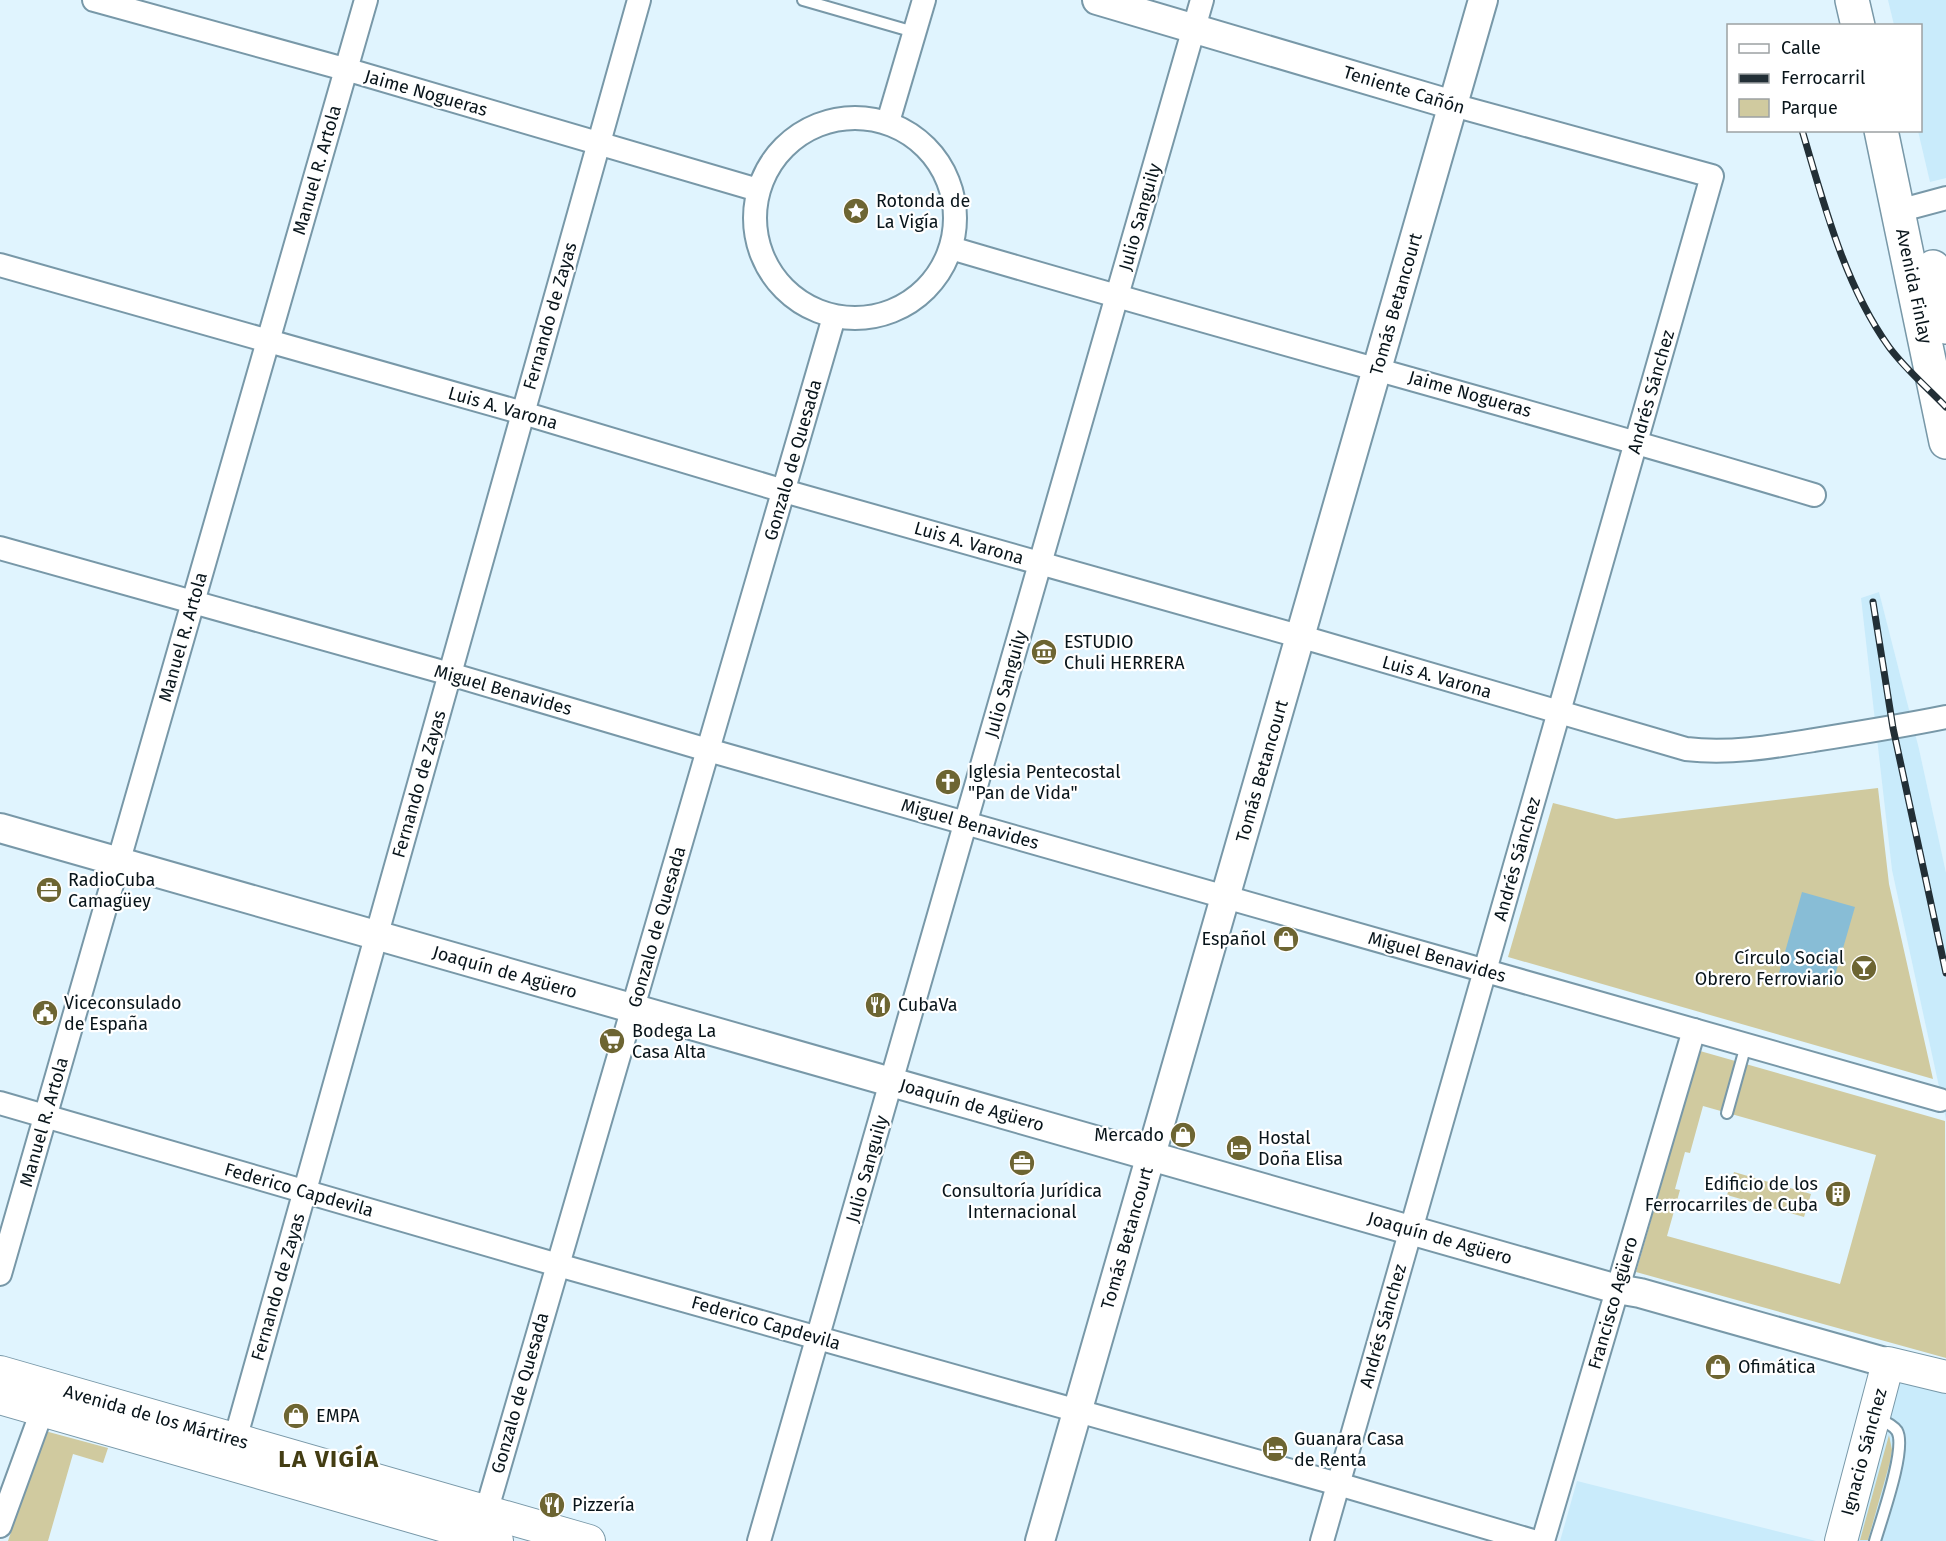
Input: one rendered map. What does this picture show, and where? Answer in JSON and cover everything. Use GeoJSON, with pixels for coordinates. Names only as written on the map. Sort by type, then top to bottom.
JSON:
{"type":"FeatureCollection","features":[{"type":"Feature","properties":{"kind":"main road"},"geometry":{"type":"LineString","coordinates":[[1852,0],[1858,24]]}},
{"type":"Feature","properties":{"kind":"main road"},"geometry":{"type":"LineString","coordinates":[[1875,0],[1881,24]]}},
{"type":"Feature","properties":{"kind":"main road","name":"Avenida Finlay"},"geometry":{"type":"LineString","coordinates":[[1882,132],[1922,204],[1935,369],[1946,442]]}},
{"type":"Feature","properties":{"kind":"main road","name":"Avenida Finlay"},"geometry":{"type":"LineString","coordinates":[[1904,132],[1922,204],[1946,327]]}},
{"type":"Feature","properties":{"kind":"main road","name":"Joaquín de Agüero"},"geometry":{"type":"LineString","coordinates":[[1888,1363],[1946,1377]]}},
{"type":"Feature","properties":{"kind":"main road","name":"Ignacio Sánchez"},"geometry":{"type":"LineString","coordinates":[[1840,1541],[1888,1363]]}},
{"type":"Feature","properties":{"kind":"main road","name":"Avenida de los Mártires"},"geometry":{"type":"LineString","coordinates":[[0,1372],[231,1452],[487,1529],[589,1541]]}},
{"type":"Feature","properties":{"kind":"main road","name":"Avenida de los Mártires"},"geometry":{"type":"LineString","coordinates":[[0,1398],[42,1410],[231,1452]]}},
{"type":"Feature","properties":{"kind":"street","name":"Jaime Nogueras"},"geometry":{"type":"LineString","coordinates":[[94,0],[599,142],[758,190]]}},
{"type":"Feature","properties":{"kind":"street","name":"Manuel R. Artola"},"geometry":{"type":"LineString","coordinates":[[0,1274],[366,0]]}},
{"type":"Feature","properties":{"kind":"street","name":"Fernando de Zayas"},"geometry":{"type":"LineString","coordinates":[[231,1452],[639,0]]}},
{"type":"Feature","properties":{"kind":"street"},"geometry":{"type":"LineString","coordinates":[[888,122],[924,0]]}},
{"type":"Feature","properties":{"kind":"street","name":"Teniente Cañón"},"geometry":{"type":"LineString","coordinates":[[1097,0],[1453,105],[1712,176]]}},
{"type":"Feature","properties":{"kind":"street","name":"Julio Sanguily"},"geometry":{"type":"LineString","coordinates":[[759,1541],[1202,0]]}},
{"type":"Feature","properties":{"kind":"street","name":"Tomás Betancourt"},"geometry":{"type":"LineString","coordinates":[[1040,1541],[1483,0]]}},
{"type":"Feature","properties":{"kind":"street"},"geometry":{"type":"LineString","coordinates":[[859,116],[888,122],[917,138],[938,160],[951,188],[956,218],[951,248],[938,274],[918,296],[901,307],[892,312],[864,319],[834,317],[803,305],[786,291],[778,284],[761,256],[754,223],[758,190],[772,160],[796,136],[826,121],[859,116]]}},
{"type":"Feature","properties":{"kind":"street","name":"Andrés Sánchez"},"geometry":{"type":"LineString","coordinates":[[1322,1541],[1712,176]]}},
{"type":"Feature","properties":{"kind":"street","name":"Jaime Nogueras"},"geometry":{"type":"LineString","coordinates":[[951,248],[1116,297],[1637,442],[1815,495]]}},
{"type":"Feature","properties":{"kind":"street","name":"Luis A. Varona"},"geometry":{"type":"LineString","coordinates":[[0,265],[523,413],[784,491],[1301,637],[1686,749],[1715,752],[1760,748],[1893,728],[1946,717]]}},
{"type":"Feature","properties":{"kind":"street","name":"Gonzalo de Quesada"},"geometry":{"type":"LineString","coordinates":[[487,1529],[558,1265],[834,317]]}},
{"type":"Feature","properties":{"kind":"street","name":"Miguel Benavides"},"geometry":{"type":"LineString","coordinates":[[0,548],[450,674],[708,750],[1940,1100]]}},
{"type":"Feature","properties":{"kind":"street","name":"Joaquín de Agüero"},"geometry":{"type":"LineString","coordinates":[[0,828],[1617,1289],[1651,1296],[1888,1363]]}},
{"type":"Feature","properties":{"kind":"street","name":"Francisco Agüero"},"geometry":{"type":"LineString","coordinates":[[1543,1541],[1694,1030]]}},
{"type":"Feature","properties":{"kind":"street","name":"Federico Capdevila"},"geometry":{"type":"LineString","coordinates":[[0,1103],[558,1265],[1533,1541]]}},
{"type":"Feature","properties":{"kind":"street"},"geometry":{"type":"LineString","coordinates":[[0,1526],[42,1410]]}},
{"type":"Feature","properties":{"kind":"lane"},"geometry":{"type":"LineString","coordinates":[[803,0],[914,32]]}},
{"type":"Feature","properties":{"kind":"lane"},"geometry":{"type":"LineString","coordinates":[[1727,1113],[1746,1045]]}},
{"type":"Feature","properties":{"kind":"lane"},"geometry":{"type":"LineString","coordinates":[[1873,1416],[1896,1429],[1900,1438],[1900,1454],[1875,1541]]}},
{"type":"Feature","properties":{"kind":"shaded area"},"geometry":{"type":"Polygon","coordinates":[[[1888,0],[1946,0],[1946,178],[1930,182],[1918,132],[1922,132],[1922,24],[1894,24],[1888,0]]]}},
{"type":"Feature","properties":{"kind":"shaded area"},"geometry":{"type":"Polygon","coordinates":[[[1879,592],[1919,749],[1946,873],[1946,1119],[1892,870],[1861,598],[1879,592]]]}},
{"type":"Feature","properties":{"kind":"shaded area"},"geometry":{"type":"Polygon","coordinates":[[[1802,892],[1855,907],[1832,986],[1779,973],[1802,892]]]}},
{"type":"Feature","properties":{"kind":"shaded area"},"geometry":{"type":"Polygon","coordinates":[[[1888,1363],[1946,1378],[1946,1541],[1841,1541],[1888,1363]]]}},
{"type":"Feature","properties":{"kind":"shaded area"},"geometry":{"type":"Polygon","coordinates":[[[1577,1481],[1816,1541],[1560,1541],[1577,1481]]]}},
{"type":"Feature","properties":{"kind":"green space"},"geometry":{"type":"Polygon","coordinates":[[[1878,788],[1889,884],[1933,1079],[1508,957],[1553,803],[1616,819],[1878,788]]]}},
{"type":"Feature","properties":{"kind":"green space"},"geometry":{"type":"Polygon","coordinates":[[[1700,1051],[1945,1121],[1946,1358],[1636,1272],[1700,1051]],[[1703,1106],[1690,1153],[1685,1152],[1675,1189],[1680,1190],[1667,1236],[1840,1284],[1876,1155],[1703,1106]]]}},
{"type":"Feature","properties":{"kind":"green space"},"geometry":{"type":"Polygon","coordinates":[[[1734,1172],[1811,1194],[1804,1217],[1727,1195],[1734,1172]]]}},
{"type":"Feature","properties":{"kind":"green space"},"geometry":{"type":"Polygon","coordinates":[[[45,1431],[108,1448],[103,1463],[73,1454],[48,1541],[8,1541],[45,1431]]]}},
{"type":"Feature","properties":{"kind":"green space"},"geometry":{"type":"Polygon","coordinates":[[[1889,1435],[1892,1450],[1890,1462],[1868,1540],[1860,1540],[1889,1435]]]}},
{"type":"Feature","properties":{"kind":"railway"},"geometry":{"type":"LineString","coordinates":[[1803,132],[1837,243],[1847,270],[1873,323],[1909,371],[1946,407]]}},
{"type":"Feature","properties":{"kind":"railway"},"geometry":{"type":"LineString","coordinates":[[1873,602],[1893,728],[1946,973]]}},
{"type":"Feature","properties":{"kind":"place","name":"Rotonda de La Vigía"},"geometry":{"type":"Point","coordinates":[856,211]}},
{"type":"Feature","properties":{"kind":"place","name":"ESTUDIO Chuli HERRERA"},"geometry":{"type":"Point","coordinates":[1044,652]}},
{"type":"Feature","properties":{"kind":"place","name":"Iglesia Pentecostal \"Pan de Vida\""},"geometry":{"type":"Point","coordinates":[948,782]}},
{"type":"Feature","properties":{"kind":"place","name":"RadioCuba Camagüey"},"geometry":{"type":"Point","coordinates":[49,890]}},
{"type":"Feature","properties":{"kind":"place","name":"Español"},"geometry":{"type":"Point","coordinates":[1286,939]}},
{"type":"Feature","properties":{"kind":"place","name":"Círculo Social Obrero Ferroviario"},"geometry":{"type":"Point","coordinates":[1864,968]}},
{"type":"Feature","properties":{"kind":"place","name":"CubaVa"},"geometry":{"type":"Point","coordinates":[878,1005]}},
{"type":"Feature","properties":{"kind":"place","name":"Viceconsulado de España"},"geometry":{"type":"Point","coordinates":[45,1013]}},
{"type":"Feature","properties":{"kind":"place","name":"Bodega La Casa Alta"},"geometry":{"type":"Point","coordinates":[612,1041]}},
{"type":"Feature","properties":{"kind":"place","name":"Mercado"},"geometry":{"type":"Point","coordinates":[1183,1135]}},
{"type":"Feature","properties":{"kind":"place","name":"Hostal Doña Elisa"},"geometry":{"type":"Point","coordinates":[1239,1148]}},
{"type":"Feature","properties":{"kind":"place","name":"Consultoría Jurídica Internacional"},"geometry":{"type":"Point","coordinates":[1022,1163]}},
{"type":"Feature","properties":{"kind":"place","name":"Edificio de los Ferrocarriles de Cuba"},"geometry":{"type":"Point","coordinates":[1838,1194]}},
{"type":"Feature","properties":{"kind":"place","name":"Ofimática"},"geometry":{"type":"Point","coordinates":[1718,1367]}},
{"type":"Feature","properties":{"kind":"place","name":"EMPA"},"geometry":{"type":"Point","coordinates":[296,1416]}},
{"type":"Feature","properties":{"kind":"place","name":"Guanara Casa de Renta"},"geometry":{"type":"Point","coordinates":[1275,1449]}},
{"type":"Feature","properties":{"kind":"place","name":"Pizzería"},"geometry":{"type":"Point","coordinates":[552,1505]}},
{"type":"Feature","properties":{"kind":"district","name":"LA VIGÍA"},"geometry":{"type":"Point","coordinates":[329,1459]}}]}
